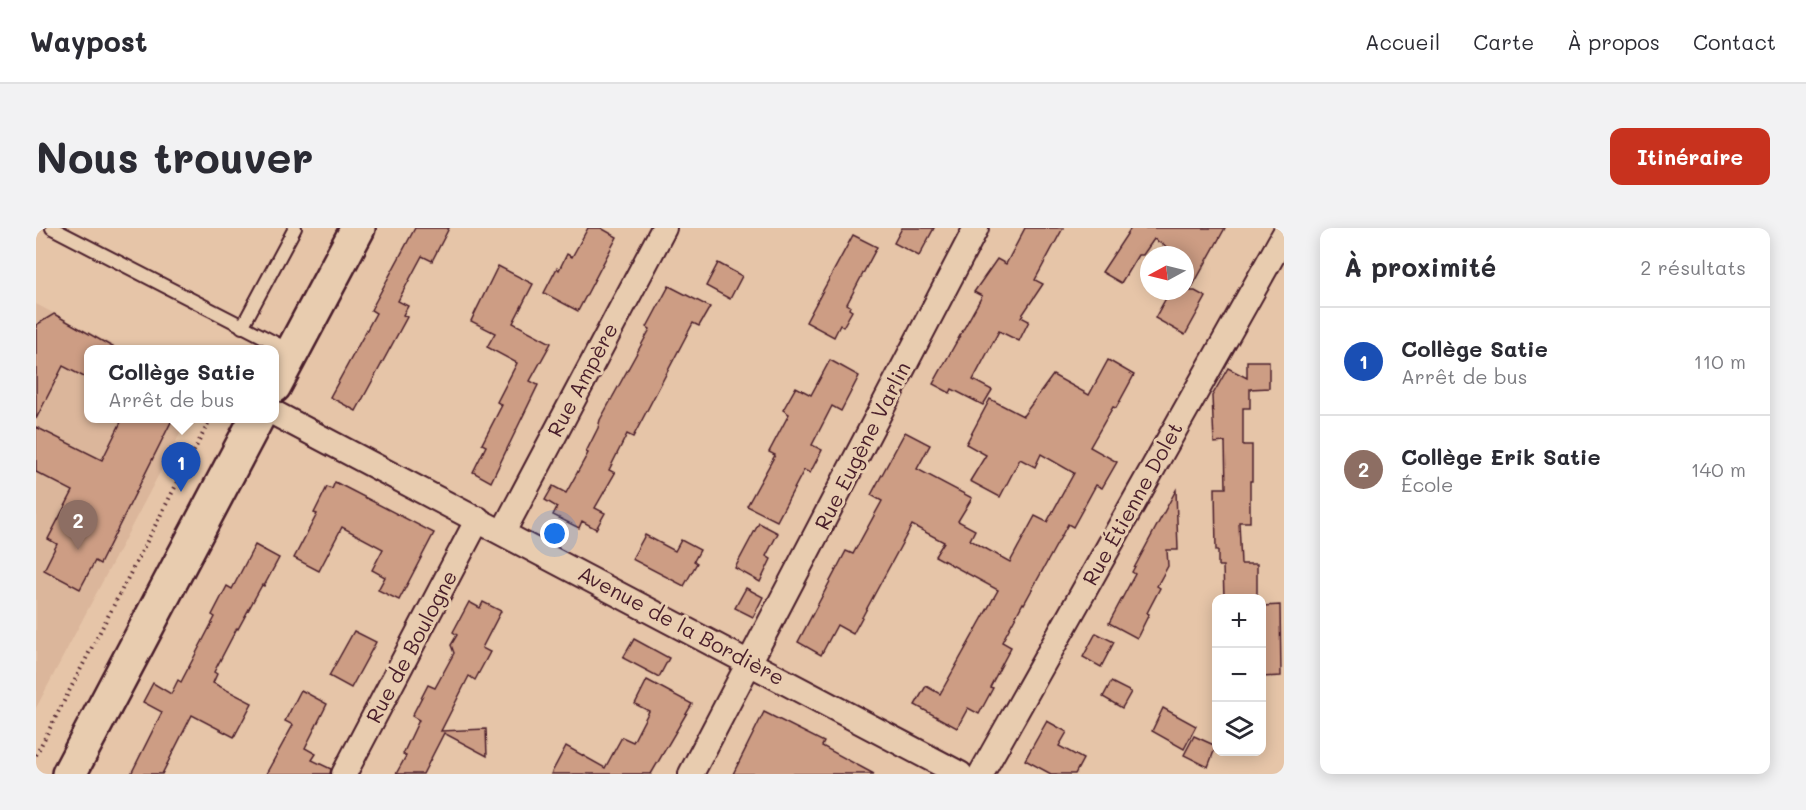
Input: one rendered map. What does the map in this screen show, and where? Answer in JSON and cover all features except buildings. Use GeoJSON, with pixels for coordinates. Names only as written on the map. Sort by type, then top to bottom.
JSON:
{"type":"FeatureCollection","features":[{"type":"Feature","properties":{"kind":"street"},"geometry":{"type":"LineString","coordinates":[[279,376],[358,228]]}},
{"type":"Feature","properties":{"kind":"street","name":"Rue Ampère"},"geometry":{"type":"LineString","coordinates":[[503,532],[664,228]]}},
{"type":"Feature","properties":{"kind":"street","name":"Rue Eugène Varlin"},"geometry":{"type":"LineString","coordinates":[[691,774],[976,228]]}},
{"type":"Feature","properties":{"kind":"street","name":"Rue Étienne Dolet"},"geometry":{"type":"LineString","coordinates":[[981,774],[1284,235]]}},
{"type":"Feature","properties":{"kind":"street","name":"Avenue de la Bordière"},"geometry":{"type":"LineString","coordinates":[[279,416],[960,774]]}},
{"type":"Feature","properties":{"kind":"street"},"geometry":{"type":"LineString","coordinates":[[69,774],[254,423]]}},
{"type":"Feature","properties":{"kind":"street","name":"Rue de Boulogne"},"geometry":{"type":"LineString","coordinates":[[344,774],[478,519]]}},
{"type":"Feature","properties":{"kind":"lane"},"geometry":{"type":"LineString","coordinates":[[52,228],[292,351]]}},
{"type":"Feature","properties":{"kind":"lane"},"geometry":{"type":"LineString","coordinates":[[243,327],[295,228]]}},
{"type":"Feature","properties":{"kind":"path"},"geometry":{"type":"LineString","coordinates":[[36,755],[209,423]]}},
{"type":"Feature","properties":{"kind":"shaded area"},"geometry":{"type":"Polygon","coordinates":[[[36,304],[113,345],[84,345],[84,423],[186,423],[36,708],[36,304]]]}},
{"type":"Feature","properties":{"kind":"place","name":"Collège Satie"},"geometry":{"type":"Point","coordinates":[181,492]}},
{"type":"Feature","properties":{"kind":"place","name":"Collège Erik Satie"},"geometry":{"type":"Point","coordinates":[78,550]}}]}
